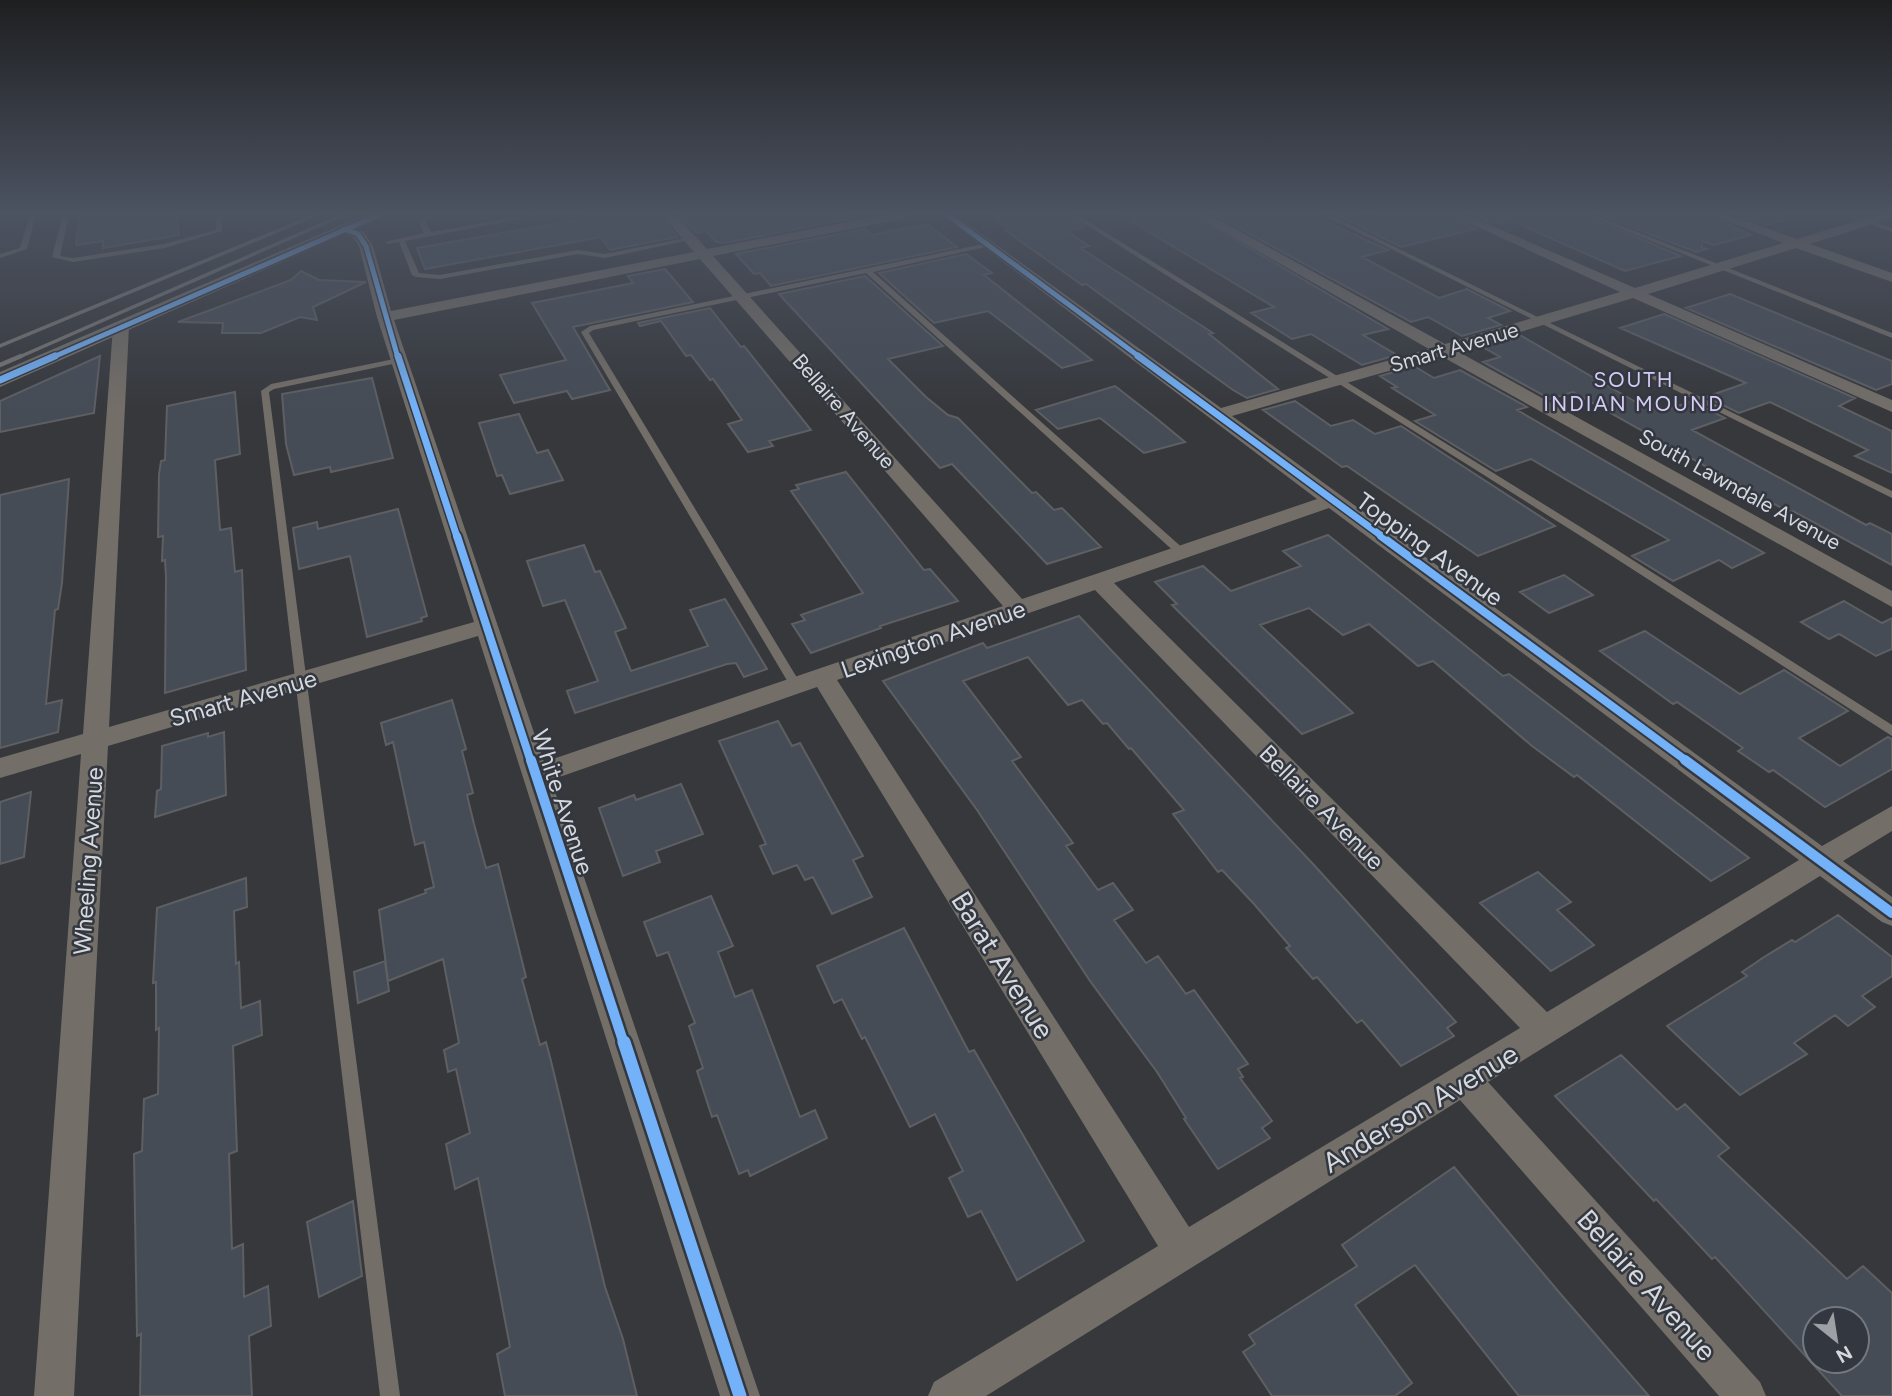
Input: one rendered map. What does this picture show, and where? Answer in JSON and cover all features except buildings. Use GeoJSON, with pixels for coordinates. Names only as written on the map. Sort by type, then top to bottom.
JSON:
{"type":"FeatureCollection","features":[{"type":"Feature","properties":{"kind":"main road"},"geometry":{"type":"LineString","coordinates":[[0,380],[230,279]]}},
{"type":"Feature","properties":{"kind":"street","name":"White Avenue"},"geometry":{"type":"LineString","coordinates":[[375,279],[534,776],[740,1396]]}},
{"type":"Feature","properties":{"kind":"street"},"geometry":{"type":"LineString","coordinates":[[385,317],[577,279]]}},
{"type":"Feature","properties":{"kind":"street","name":"Bellaire Avenue"},"geometry":{"type":"LineString","coordinates":[[728,279],[1018,609]]}},
{"type":"Feature","properties":{"kind":"street","name":"Topping Avenue"},"geometry":{"type":"LineString","coordinates":[[1034,279],[1892,914]]}},
{"type":"Feature","properties":{"kind":"street","name":"South Lawndale Avenue"},"geometry":{"type":"LineString","coordinates":[[1316,279],[1892,600]]}},
{"type":"Feature","properties":{"kind":"street"},"geometry":{"type":"LineString","coordinates":[[1604,279],[1892,407]]}},
{"type":"Feature","properties":{"kind":"street","name":"Smart Avenue"},"geometry":{"type":"LineString","coordinates":[[1216,415],[1682,279]]}},
{"type":"Feature","properties":{"kind":"street","name":"Wheeling Avenue"},"geometry":{"type":"LineString","coordinates":[[54,1396],[121,327]]}},
{"type":"Feature","properties":{"kind":"street","name":"Lexington Avenue"},"geometry":{"type":"LineString","coordinates":[[534,776],[1332,500]]}},
{"type":"Feature","properties":{"kind":"street","name":"Bellaire Avenue"},"geometry":{"type":"LineString","coordinates":[[1100,582],[1545,1032]]}},
{"type":"Feature","properties":{"kind":"street","name":"Smart Avenue"},"geometry":{"type":"LineString","coordinates":[[0,768],[486,626]]}},
{"type":"Feature","properties":{"kind":"street","name":"Barat Avenue"},"geometry":{"type":"LineString","coordinates":[[809,681],[1184,1253]]}},
{"type":"Feature","properties":{"kind":"street","name":"Anderson Avenue"},"geometry":{"type":"LineString","coordinates":[[953,1395],[1892,817]]}},
{"type":"Feature","properties":{"kind":"street","name":"Bellaire Avenue"},"geometry":{"type":"LineString","coordinates":[[1464,1080],[1746,1396]]}},
{"type":"Feature","properties":{"kind":"lane"},"geometry":{"type":"LineString","coordinates":[[809,681],[585,332],[828,279]]}},
{"type":"Feature","properties":{"kind":"lane"},"geometry":{"type":"LineString","coordinates":[[878,279],[1182,553]]}},
{"type":"Feature","properties":{"kind":"lane"},"geometry":{"type":"LineString","coordinates":[[1177,279],[1892,731]]}},
{"type":"Feature","properties":{"kind":"lane"},"geometry":{"type":"LineString","coordinates":[[1457,279],[1892,495]]}},
{"type":"Feature","properties":{"kind":"lane"},"geometry":{"type":"LineString","coordinates":[[1752,279],[1892,336]]}},
{"type":"Feature","properties":{"kind":"lane"},"geometry":{"type":"LineString","coordinates":[[390,1396],[265,391],[399,360]]}},
{"type":"Feature","properties":{"kind":"railway"},"geometry":{"type":"LineString","coordinates":[[0,346],[161,279]]}},
{"type":"Feature","properties":{"kind":"railway"},"geometry":{"type":"LineString","coordinates":[[17,358],[197,279]]}},
{"type":"Feature","properties":{"kind":"railway"},"geometry":{"type":"LineString","coordinates":[[0,365],[21,356]]}},
{"type":"Feature","properties":{"kind":"cycle path"},"geometry":{"type":"LineString","coordinates":[[0,380],[231,279]]}},
{"type":"Feature","properties":{"kind":"cycle path"},"geometry":{"type":"LineString","coordinates":[[375,279],[385,317],[740,1396]]}},
{"type":"Feature","properties":{"kind":"cycle path"},"geometry":{"type":"LineString","coordinates":[[1034,279],[1892,913]]}},
{"type":"Feature","properties":{"kind":"district","name":"SOUTH INDIAN MOUND"},"geometry":{"type":"Point","coordinates":[1634,391]}}]}
